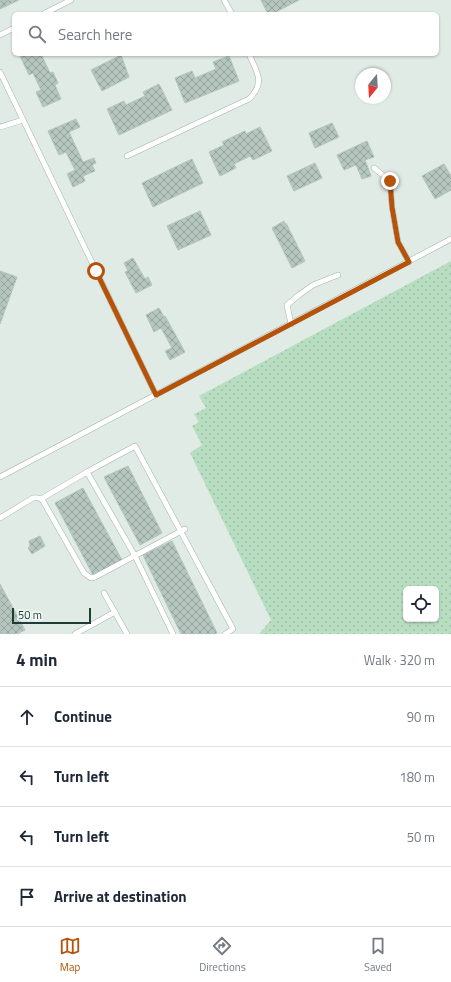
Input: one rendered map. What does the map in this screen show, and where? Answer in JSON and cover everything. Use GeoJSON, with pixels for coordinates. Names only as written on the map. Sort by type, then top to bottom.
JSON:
{"type":"FeatureCollection","features":[{"type":"Feature","properties":{"kind":"lane"},"geometry":{"type":"LineString","coordinates":[[47,12],[71,0]]}},
{"type":"Feature","properties":{"kind":"lane"},"geometry":{"type":"LineString","coordinates":[[224,0],[231,12]]}},
{"type":"Feature","properties":{"kind":"lane"},"geometry":{"type":"LineString","coordinates":[[0,35],[12,29]]}},
{"type":"Feature","properties":{"kind":"lane"},"geometry":{"type":"LineString","coordinates":[[127,156],[249,99],[256,91],[259,83],[258,75],[250,56]]}},
{"type":"Feature","properties":{"kind":"lane"},"geometry":{"type":"LineString","coordinates":[[0,72],[156,395]]}},
{"type":"Feature","properties":{"kind":"lane"},"geometry":{"type":"LineString","coordinates":[[0,127],[23,120]]}},
{"type":"Feature","properties":{"kind":"lane"},"geometry":{"type":"LineString","coordinates":[[374,168],[390,181],[392,207],[398,242],[409,262]]}},
{"type":"Feature","properties":{"kind":"lane"},"geometry":{"type":"LineString","coordinates":[[0,477],[451,239]]}},
{"type":"Feature","properties":{"kind":"lane"},"geometry":{"type":"LineString","coordinates":[[291,324],[287,305],[313,285],[338,275]]}},
{"type":"Feature","properties":{"kind":"lane"},"geometry":{"type":"LineString","coordinates":[[41,499],[135,446],[183,531],[233,629],[225,634]]}},
{"type":"Feature","properties":{"kind":"lane"},"geometry":{"type":"LineString","coordinates":[[87,472],[135,556],[173,634]]}},
{"type":"Feature","properties":{"kind":"lane"},"geometry":{"type":"LineString","coordinates":[[0,518],[33,498],[37,497],[41,499],[44,501],[87,576],[91,578],[183,531]]}},
{"type":"Feature","properties":{"kind":"lane"},"geometry":{"type":"LineString","coordinates":[[104,593],[127,634]]}},
{"type":"Feature","properties":{"kind":"lane"},"geometry":{"type":"LineString","coordinates":[[75,634],[115,612]]}},
{"type":"Feature","properties":{"kind":"green space"},"geometry":{"type":"Polygon","coordinates":[[[451,261],[451,634],[259,634],[271,620],[190,453],[202,445],[192,426],[199,422],[194,414],[206,408],[199,396],[451,261]]]}},
{"type":"Feature","properties":{"kind":"building"},"geometry":{"type":"Polygon","coordinates":[[[0,0],[19,0],[0,9],[0,0]]]}},
{"type":"Feature","properties":{"kind":"building"},"geometry":{"type":"Polygon","coordinates":[[[261,0],[299,0],[276,12],[267,12],[261,0]]]}},
{"type":"Feature","properties":{"kind":"building"},"geometry":{"type":"Polygon","coordinates":[[[20,56],[42,56],[50,73],[53,72],[58,83],[55,85],[61,99],[43,107],[36,92],[41,90],[33,73],[29,75],[20,56]]]}},
{"type":"Feature","properties":{"kind":"building"},"geometry":{"type":"Polygon","coordinates":[[[121,56],[129,77],[102,91],[91,70],[121,56]]]}},
{"type":"Feature","properties":{"kind":"building"},"geometry":{"type":"Polygon","coordinates":[[[229,56],[239,81],[185,103],[175,78],[192,71],[195,78],[216,69],[213,62],[229,56]]]}},
{"type":"Feature","properties":{"kind":"building"},"geometry":{"type":"Polygon","coordinates":[[[159,84],[172,110],[119,135],[107,109],[124,101],[126,105],[145,96],[143,92],[159,84]]]}},
{"type":"Feature","properties":{"kind":"building"},"geometry":{"type":"Polygon","coordinates":[[[76,119],[80,127],[69,132],[83,162],[94,158],[96,163],[92,165],[95,171],[83,176],[85,181],[73,187],[67,174],[75,170],[66,152],[59,155],[48,131],[76,119]]]}},
{"type":"Feature","properties":{"kind":"building"},"geometry":{"type":"Polygon","coordinates":[[[332,123],[339,137],[315,148],[309,133],[332,123]]]}},
{"type":"Feature","properties":{"kind":"building"},"geometry":{"type":"Polygon","coordinates":[[[260,127],[272,151],[253,160],[250,156],[234,164],[236,168],[220,176],[209,152],[224,145],[222,142],[245,131],[246,134],[260,127]]]}},
{"type":"Feature","properties":{"kind":"building"},"geometry":{"type":"Polygon","coordinates":[[[367,141],[374,157],[365,160],[371,176],[362,179],[356,165],[344,170],[337,155],[367,141]]]}},
{"type":"Feature","properties":{"kind":"building"},"geometry":{"type":"Polygon","coordinates":[[[192,159],[203,183],[153,207],[142,183],[192,159]]]}},
{"type":"Feature","properties":{"kind":"building"},"geometry":{"type":"Polygon","coordinates":[[[315,163],[322,178],[294,191],[287,176],[315,163]]]}},
{"type":"Feature","properties":{"kind":"building"},"geometry":{"type":"Polygon","coordinates":[[[444,164],[451,176],[451,190],[435,199],[422,176],[444,164]]]}},
{"type":"Feature","properties":{"kind":"building"},"geometry":{"type":"Polygon","coordinates":[[[200,211],[211,235],[178,250],[167,226],[200,211]]]}},
{"type":"Feature","properties":{"kind":"building"},"geometry":{"type":"Polygon","coordinates":[[[284,221],[286,228],[286,223],[305,261],[292,268],[272,228],[284,221]]]}},
{"type":"Feature","properties":{"kind":"building"},"geometry":{"type":"Polygon","coordinates":[[[133,258],[145,279],[148,277],[152,285],[136,293],[125,272],[128,271],[124,263],[133,258]]]}},
{"type":"Feature","properties":{"kind":"building"},"geometry":{"type":"Polygon","coordinates":[[[0,271],[17,277],[0,324],[0,271]]]}},
{"type":"Feature","properties":{"kind":"building"},"geometry":{"type":"Polygon","coordinates":[[[159,308],[185,352],[170,360],[165,351],[172,348],[161,328],[154,332],[146,315],[159,308]]]}},
{"type":"Feature","properties":{"kind":"building"},"geometry":{"type":"Polygon","coordinates":[[[128,466],[162,533],[140,545],[104,477],[128,466]]]}},
{"type":"Feature","properties":{"kind":"building"},"geometry":{"type":"Polygon","coordinates":[[[83,488],[122,560],[93,575],[55,503],[83,488]]]}},
{"type":"Feature","properties":{"kind":"building"},"geometry":{"type":"Polygon","coordinates":[[[40,536],[45,546],[32,554],[28,548],[30,546],[29,541],[40,536]]]}},
{"type":"Feature","properties":{"kind":"building"},"geometry":{"type":"Polygon","coordinates":[[[172,541],[217,633],[215,634],[181,634],[143,555],[172,541]]]}},
{"type":"Feature","properties":{"kind":"building"},"geometry":{"type":"Polygon","coordinates":[[[0,584],[25,630],[17,634],[0,634],[0,584]]]}},
{"type":"Feature","properties":{"kind":"route"},"geometry":{"type":"LineString","coordinates":[[96,271],[156,395],[409,262],[398,242],[392,207],[390,181]]}}]}
